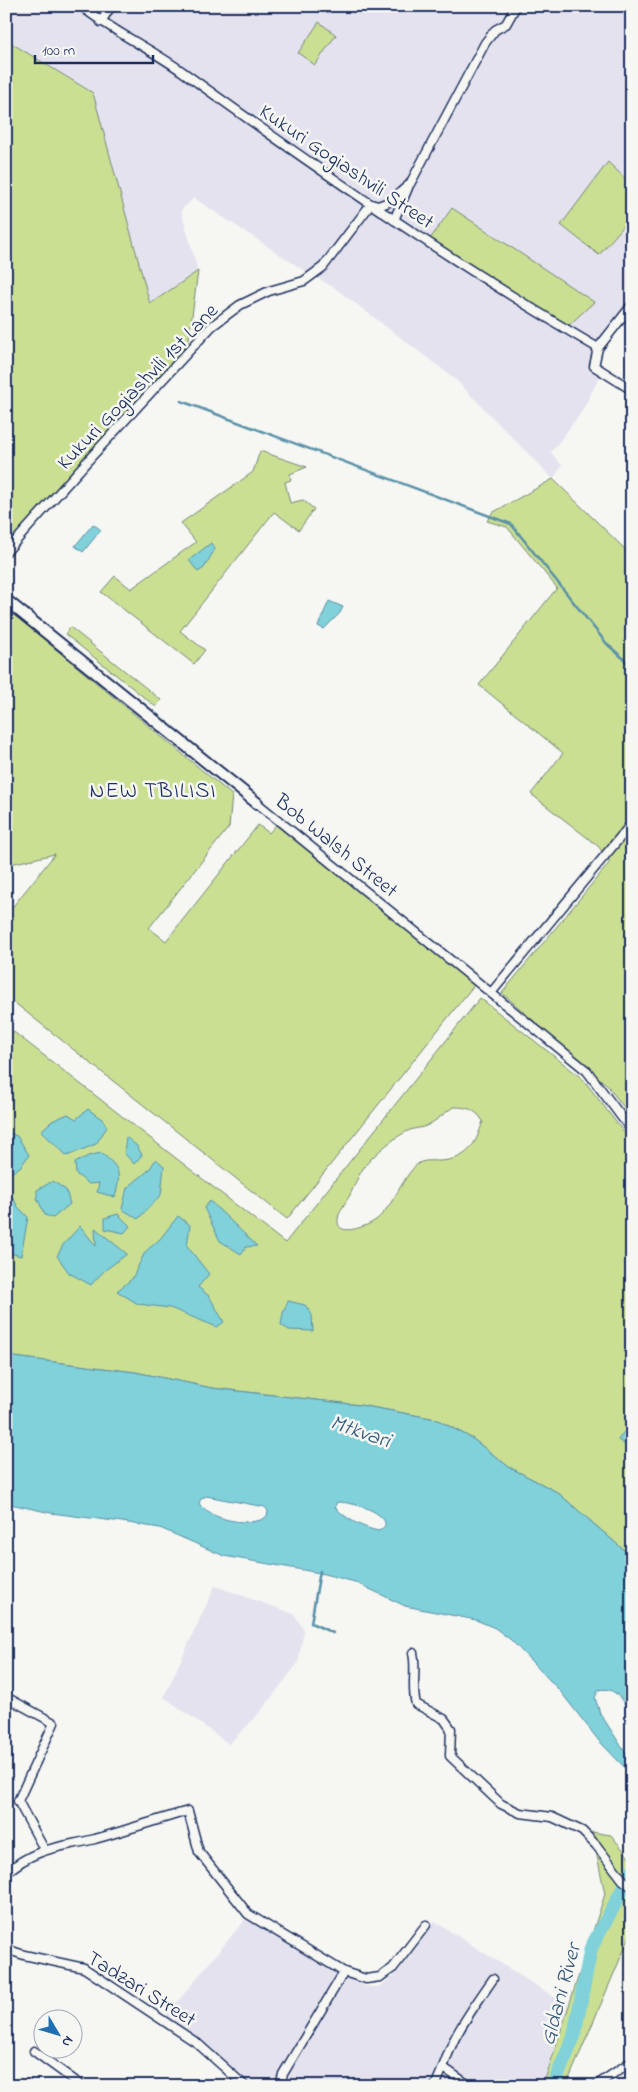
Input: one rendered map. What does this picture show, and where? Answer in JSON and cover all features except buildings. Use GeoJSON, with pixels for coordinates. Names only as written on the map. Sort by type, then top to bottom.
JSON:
{"type":"FeatureCollection","features":[{"type":"Feature","properties":{"kind":"street","name":"Kukuri Gogiashvili Street"},"geometry":{"type":"LineString","coordinates":[[82,6],[101,22],[179,69],[265,132],[394,220],[524,305],[598,348]]}},
{"type":"Feature","properties":{"kind":"street"},"geometry":{"type":"LineString","coordinates":[[101,22],[112,6]]}},
{"type":"Feature","properties":{"kind":"street"},"geometry":{"type":"LineString","coordinates":[[394,220],[410,184],[485,43],[495,30],[506,24],[516,6]]}},
{"type":"Feature","properties":{"kind":"street"},"geometry":{"type":"LineString","coordinates":[[371,204],[378,206],[389,202],[410,184]]}},
{"type":"Feature","properties":{"kind":"street","name":"Kukuri Gogiashvili 1st Lane"},"geometry":{"type":"LineString","coordinates":[[6,552],[212,326],[240,305],[269,291],[304,282],[323,267],[371,204]]}},
{"type":"Feature","properties":{"kind":"street"},"geometry":{"type":"LineString","coordinates":[[632,305],[598,348],[594,366],[632,390]]}},
{"type":"Feature","properties":{"kind":"street","name":"Bob Walsh Street"},"geometry":{"type":"LineString","coordinates":[[6,600],[587,1071],[632,1130]]}},
{"type":"Feature","properties":{"kind":"street"},"geometry":{"type":"LineString","coordinates":[[491,993],[632,823]]}},
{"type":"Feature","properties":{"kind":"street"},"geometry":{"type":"LineString","coordinates":[[413,1653],[416,1664],[412,1692],[416,1704],[444,1719],[451,1728],[450,1756],[500,1804],[520,1813],[552,1817],[582,1831],[596,1845],[623,1880],[632,1887]]}},
{"type":"Feature","properties":{"kind":"street"},"geometry":{"type":"LineString","coordinates":[[6,1697],[54,1723],[18,1801],[44,1849]]}},
{"type":"Feature","properties":{"kind":"street"},"geometry":{"type":"LineString","coordinates":[[6,1873],[14,1866],[44,1849],[94,1839],[188,1811],[199,1852],[248,1914],[344,1972],[366,1979],[380,1977],[393,1968],[426,1925]]}},
{"type":"Feature","properties":{"kind":"street","name":"Tadzari Street"},"geometry":{"type":"LineString","coordinates":[[6,1949],[24,1955],[84,1968],[197,2043],[245,2086]]}},
{"type":"Feature","properties":{"kind":"street"},"geometry":{"type":"LineString","coordinates":[[280,2086],[283,2074],[344,1972]]}},
{"type":"Feature","properties":{"kind":"street"},"geometry":{"type":"LineString","coordinates":[[435,2086],[454,2040],[493,1979]]}},
{"type":"Feature","properties":{"kind":"street"},"geometry":{"type":"LineString","coordinates":[[46,2060],[82,2086]]}},
{"type":"Feature","properties":{"kind":"street"},"geometry":{"type":"LineString","coordinates":[[595,2086],[632,2061]]}},
{"type":"Feature","properties":{"kind":"street"},"geometry":{"type":"LineString","coordinates":[[444,2068],[470,2086]]}},
{"type":"Feature","properties":{"kind":"shaded area"},"geometry":{"type":"Polygon","coordinates":[[[6,6],[632,6],[632,303],[595,348],[601,374],[581,413],[551,452],[562,466],[553,479],[454,378],[335,288],[305,271],[194,198],[181,210],[198,271],[150,304],[93,93],[6,40],[6,6]]]}},
{"type":"Feature","properties":{"kind":"shaded area"},"geometry":{"type":"Polygon","coordinates":[[[215,1586],[294,1614],[304,1630],[298,1663],[260,1712],[229,1744],[164,1697],[215,1586]]]}},
{"type":"Feature","properties":{"kind":"shaded area"},"geometry":{"type":"Polygon","coordinates":[[[247,1917],[366,1987],[379,1987],[395,1975],[434,1921],[568,2006],[543,2086],[238,2086],[165,2017],[247,1917]]]}},
{"type":"Feature","properties":{"kind":"green space"},"geometry":{"type":"Polygon","coordinates":[[[319,22],[336,35],[315,65],[298,53],[319,22]]]}},
{"type":"Feature","properties":{"kind":"green space"},"geometry":{"type":"Polygon","coordinates":[[[6,40],[93,93],[150,304],[198,271],[188,346],[6,546],[6,40]]]}},
{"type":"Feature","properties":{"kind":"green space"},"geometry":{"type":"Polygon","coordinates":[[[608,162],[632,185],[632,216],[599,255],[561,225],[608,162]]]}},
{"type":"Feature","properties":{"kind":"green space"},"geometry":{"type":"Polygon","coordinates":[[[452,208],[594,302],[568,326],[430,239],[452,208]]]}},
{"type":"Feature","properties":{"kind":"green space"},"geometry":{"type":"Polygon","coordinates":[[[260,451],[307,467],[290,474],[291,480],[285,482],[290,503],[303,500],[314,509],[299,530],[274,512],[180,631],[205,650],[194,664],[101,592],[115,576],[131,589],[196,542],[181,523],[253,472],[260,451]]]}},
{"type":"Feature","properties":{"kind":"green space"},"geometry":{"type":"Polygon","coordinates":[[[553,479],[632,556],[632,1118],[606,1084],[502,993],[610,862],[598,846],[531,794],[563,753],[479,685],[557,588],[507,527],[487,521],[492,513],[553,479]]]}},
{"type":"Feature","properties":{"kind":"green space"},"geometry":{"type":"Polygon","coordinates":[[[6,608],[232,795],[229,827],[149,928],[166,941],[258,825],[269,833],[276,825],[474,985],[287,1219],[6,996],[6,915],[55,854],[6,865],[6,608]]]}},
{"type":"Feature","properties":{"kind":"green space"},"geometry":{"type":"Polygon","coordinates":[[[70,627],[161,700],[156,707],[65,634],[70,627]]]}},
{"type":"Feature","properties":{"kind":"green space"},"geometry":{"type":"Polygon","coordinates":[[[480,998],[583,1079],[632,1143],[632,1557],[557,1492],[509,1467],[473,1439],[436,1419],[360,1405],[212,1388],[135,1372],[6,1356],[6,1026],[285,1243],[480,998]],[[453,1107],[426,1126],[410,1130],[399,1136],[367,1163],[340,1213],[338,1219],[341,1228],[345,1230],[357,1229],[379,1218],[409,1173],[421,1162],[450,1160],[469,1150],[477,1138],[483,1121],[474,1111],[467,1108],[453,1107]]]}},
{"type":"Feature","properties":{"kind":"green space"},"geometry":{"type":"Polygon","coordinates":[[[592,1832],[611,1835],[632,1861],[632,1931],[566,2086],[543,2086],[605,1894],[592,1832]]]}},
{"type":"Feature","properties":{"kind":"water"},"geometry":{"type":"Polygon","coordinates":[[[93,524],[101,530],[83,552],[75,546],[93,524]]]}},
{"type":"Feature","properties":{"kind":"water"},"geometry":{"type":"Polygon","coordinates":[[[211,543],[215,549],[204,568],[198,572],[189,560],[211,543]]]}},
{"type":"Feature","properties":{"kind":"water"},"geometry":{"type":"Polygon","coordinates":[[[329,601],[343,607],[340,613],[324,629],[318,626],[329,601]]]}},
{"type":"Feature","properties":{"kind":"water"},"geometry":{"type":"Polygon","coordinates":[[[88,1109],[103,1120],[107,1127],[96,1144],[67,1156],[41,1131],[52,1121],[68,1114],[76,1119],[88,1109]]]}},
{"type":"Feature","properties":{"kind":"water"},"geometry":{"type":"Polygon","coordinates":[[[6,1132],[17,1136],[29,1155],[21,1166],[6,1177],[6,1132]]]}},
{"type":"Feature","properties":{"kind":"water"},"geometry":{"type":"Polygon","coordinates":[[[126,1137],[137,1146],[142,1155],[134,1164],[124,1153],[126,1137]]]}},
{"type":"Feature","properties":{"kind":"water"},"geometry":{"type":"Polygon","coordinates":[[[101,1153],[116,1167],[118,1172],[115,1197],[97,1192],[99,1183],[89,1184],[76,1174],[75,1163],[88,1156],[101,1153]]]}},
{"type":"Feature","properties":{"kind":"water"},"geometry":{"type":"Polygon","coordinates":[[[156,1159],[164,1166],[161,1195],[138,1219],[122,1209],[127,1188],[149,1170],[156,1159]]]}},
{"type":"Feature","properties":{"kind":"water"},"geometry":{"type":"Polygon","coordinates":[[[53,1181],[66,1190],[70,1204],[53,1218],[45,1215],[37,1198],[37,1190],[53,1181]]]}},
{"type":"Feature","properties":{"kind":"water"},"geometry":{"type":"Polygon","coordinates":[[[6,1185],[18,1207],[28,1217],[21,1256],[6,1252],[6,1185]]]}},
{"type":"Feature","properties":{"kind":"water"},"geometry":{"type":"Polygon","coordinates":[[[210,1201],[257,1246],[246,1247],[241,1254],[220,1241],[204,1208],[210,1201]]]}},
{"type":"Feature","properties":{"kind":"water"},"geometry":{"type":"Polygon","coordinates":[[[118,1214],[130,1226],[124,1233],[105,1229],[105,1218],[118,1214]]]}},
{"type":"Feature","properties":{"kind":"water"},"geometry":{"type":"Polygon","coordinates":[[[178,1216],[190,1225],[187,1246],[209,1274],[198,1287],[209,1296],[224,1322],[217,1327],[170,1308],[138,1304],[117,1291],[132,1279],[145,1252],[160,1239],[178,1216]]]}},
{"type":"Feature","properties":{"kind":"water"},"geometry":{"type":"Polygon","coordinates":[[[80,1226],[96,1246],[95,1228],[127,1254],[104,1271],[91,1285],[69,1273],[57,1256],[63,1245],[80,1226]]]}},
{"type":"Feature","properties":{"kind":"water"},"geometry":{"type":"Polygon","coordinates":[[[288,1301],[305,1305],[312,1315],[313,1331],[289,1330],[281,1325],[288,1301]]]}},
{"type":"Feature","properties":{"kind":"water","name":"Mtkvari"},"geometry":{"type":"Polygon","coordinates":[[[6,1356],[135,1372],[212,1388],[360,1405],[436,1419],[473,1439],[509,1467],[557,1492],[632,1557],[632,1717],[619,1696],[610,1690],[598,1690],[595,1698],[600,1713],[632,1763],[632,1775],[599,1741],[560,1691],[511,1640],[495,1628],[476,1620],[405,1606],[355,1582],[320,1573],[224,1556],[160,1528],[51,1513],[6,1503],[6,1356]],[[206,1496],[199,1503],[203,1509],[220,1518],[252,1522],[267,1516],[268,1511],[265,1507],[206,1496]],[[336,1503],[335,1507],[355,1522],[379,1531],[385,1526],[382,1517],[371,1510],[358,1505],[336,1503]]]}},
{"type":"Feature","properties":{"kind":"water"},"geometry":{"type":"Polygon","coordinates":[[[632,1417],[632,1447],[618,1440],[632,1417]]]}},
{"type":"Feature","properties":{"kind":"waterway"},"geometry":{"type":"LineString","coordinates":[[181,401],[511,524],[607,644],[632,669]]}},
{"type":"Feature","properties":{"kind":"waterway"},"geometry":{"type":"LineString","coordinates":[[320,1571],[311,1623],[333,1633]]}},
{"type":"Feature","properties":{"kind":"waterway","name":"Gldani River"},"geometry":{"type":"LineString","coordinates":[[629,1879],[632,1871]]}},
{"type":"Feature","properties":{"kind":"waterway","name":"Gldani River"},"geometry":{"type":"LineString","coordinates":[[553,2086],[574,2036],[591,1948],[623,1889]]}},
{"type":"Feature","properties":{"kind":"district","name":"NEW TBILISI"},"geometry":{"type":"Point","coordinates":[153,789]}}]}
